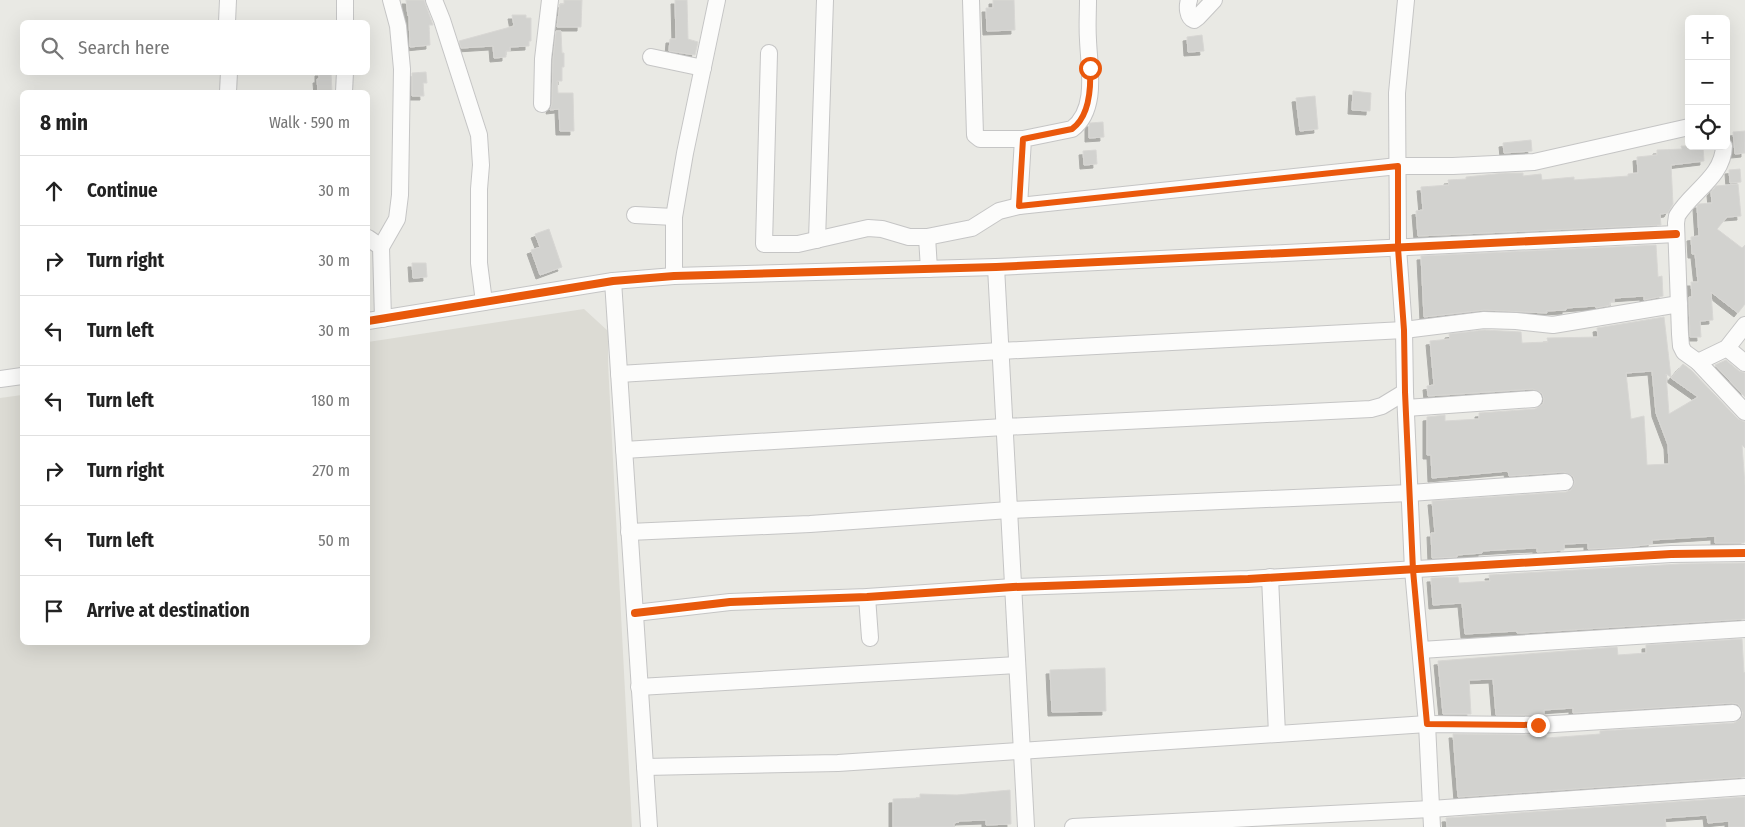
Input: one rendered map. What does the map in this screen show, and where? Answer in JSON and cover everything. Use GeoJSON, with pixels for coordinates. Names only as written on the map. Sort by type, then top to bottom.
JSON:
{"type":"FeatureCollection","features":[{"type":"Feature","properties":{"kind":"street"},"geometry":{"type":"LineString","coordinates":[[227,20],[228,0]]}},
{"type":"Feature","properties":{"kind":"street"},"geometry":{"type":"LineString","coordinates":[[345,0],[345,20]]}},
{"type":"Feature","properties":{"kind":"street"},"geometry":{"type":"LineString","coordinates":[[391,0],[398,26],[402,69],[400,195],[397,219],[374,243],[375,320],[613,281],[674,276],[996,267],[1676,234]]}},
{"type":"Feature","properties":{"kind":"street"},"geometry":{"type":"LineString","coordinates":[[434,0],[479,135],[481,165],[479,189],[479,264],[484,302]]}},
{"type":"Feature","properties":{"kind":"street"},"geometry":{"type":"LineString","coordinates":[[542,104],[543,58],[550,0]]}},
{"type":"Feature","properties":{"kind":"street"},"geometry":{"type":"LineString","coordinates":[[674,276],[674,217],[685,153],[717,0]]}},
{"type":"Feature","properties":{"kind":"street"},"geometry":{"type":"LineString","coordinates":[[817,240],[825,0]]}},
{"type":"Feature","properties":{"kind":"street"},"geometry":{"type":"LineString","coordinates":[[971,0],[975,135],[980,139],[1023,139],[1072,129],[1077,125],[1083,115],[1091,88],[1088,0]]}},
{"type":"Feature","properties":{"kind":"street"},"geometry":{"type":"LineString","coordinates":[[1189,0],[1188,14],[1194,20],[1214,0]]}},
{"type":"Feature","properties":{"kind":"street"},"geometry":{"type":"LineString","coordinates":[[1406,0],[1397,93],[1398,248],[1404,330],[1405,400],[1413,570],[1427,724],[1432,827]]}},
{"type":"Feature","properties":{"kind":"street"},"geometry":{"type":"LineString","coordinates":[[769,52],[764,244],[798,244],[868,228],[882,229],[909,237],[927,237],[972,228],[999,211],[1019,206],[1398,166],[1453,166],[1534,162],[1685,128]]}},
{"type":"Feature","properties":{"kind":"street"},"geometry":{"type":"LineString","coordinates":[[651,57],[703,68]]}},
{"type":"Feature","properties":{"kind":"street"},"geometry":{"type":"LineString","coordinates":[[228,90],[229,75]]}},
{"type":"Feature","properties":{"kind":"street"},"geometry":{"type":"LineString","coordinates":[[344,90],[345,75]]}},
{"type":"Feature","properties":{"kind":"street"},"geometry":{"type":"LineString","coordinates":[[1019,206],[1023,139]]}},
{"type":"Feature","properties":{"kind":"street"},"geometry":{"type":"LineString","coordinates":[[1724,150],[1719,168],[1677,216],[1676,234],[1681,346],[1684,352],[1698,362],[1745,412]]}},
{"type":"Feature","properties":{"kind":"street"},"geometry":{"type":"LineString","coordinates":[[636,215],[674,217]]}},
{"type":"Feature","properties":{"kind":"street"},"geometry":{"type":"LineString","coordinates":[[927,237],[929,269]]}},
{"type":"Feature","properties":{"kind":"street"},"geometry":{"type":"LineString","coordinates":[[793,273],[798,244]]}},
{"type":"Feature","properties":{"kind":"street"},"geometry":{"type":"LineString","coordinates":[[996,267],[1026,827]]}},
{"type":"Feature","properties":{"kind":"street"},"geometry":{"type":"LineString","coordinates":[[613,281],[649,827]]}},
{"type":"Feature","properties":{"kind":"street"},"geometry":{"type":"LineString","coordinates":[[619,374],[1000,351],[1404,330],[1484,320],[1553,324],[1679,304]]}},
{"type":"Feature","properties":{"kind":"street"},"geometry":{"type":"LineString","coordinates":[[1698,362],[1727,348],[1745,325]]}},
{"type":"Feature","properties":{"kind":"street"},"geometry":{"type":"LineString","coordinates":[[1727,348],[1745,363]]}},
{"type":"Feature","properties":{"kind":"street"},"geometry":{"type":"LineString","coordinates":[[0,379],[20,376]]}},
{"type":"Feature","properties":{"kind":"street"},"geometry":{"type":"LineString","coordinates":[[624,450],[1004,427],[1371,409],[1405,400],[1534,400]]}},
{"type":"Feature","properties":{"kind":"street"},"geometry":{"type":"LineString","coordinates":[[629,532],[810,524],[1009,510],[1410,493],[1564,482]]}},
{"type":"Feature","properties":{"kind":"street"},"geometry":{"type":"LineString","coordinates":[[635,613],[730,602],[867,597],[1013,587],[1413,570],[1671,554],[1745,553]]}},
{"type":"Feature","properties":{"kind":"street"},"geometry":{"type":"LineString","coordinates":[[1270,577],[1277,734]]}},
{"type":"Feature","properties":{"kind":"street"},"geometry":{"type":"LineString","coordinates":[[867,597],[870,638]]}},
{"type":"Feature","properties":{"kind":"street"},"geometry":{"type":"LineString","coordinates":[[1421,650],[1745,628]]}},
{"type":"Feature","properties":{"kind":"street"},"geometry":{"type":"LineString","coordinates":[[639,687],[1017,665]]}},
{"type":"Feature","properties":{"kind":"street"},"geometry":{"type":"LineString","coordinates":[[645,767],[838,763],[1427,724],[1538,725],[1733,713]]}},
{"type":"Feature","properties":{"kind":"street"},"geometry":{"type":"LineString","coordinates":[[1073,827],[1431,809],[1745,788]]}},
{"type":"Feature","properties":{"kind":"shaded area"},"geometry":{"type":"Polygon","coordinates":[[[584,309],[608,331],[608,363],[632,827],[0,827],[0,398],[20,395],[20,645],[370,645],[370,342],[584,309]]]}},
{"type":"Feature","properties":{"kind":"building"},"geometry":{"type":"Polygon","coordinates":[[[406,0],[424,0],[433,25],[429,25],[430,45],[410,47],[409,16],[406,0]]]}},
{"type":"Feature","properties":{"kind":"building"},"geometry":{"type":"Polygon","coordinates":[[[564,0],[582,0],[581,27],[557,27],[560,4],[564,4],[564,0]]]}},
{"type":"Feature","properties":{"kind":"building"},"geometry":{"type":"Polygon","coordinates":[[[675,0],[687,0],[688,39],[698,42],[695,55],[669,51],[670,39],[676,39],[675,0]]]}},
{"type":"Feature","properties":{"kind":"building"},"geometry":{"type":"Polygon","coordinates":[[[993,0],[1014,0],[1015,30],[987,31],[986,8],[993,8],[993,0]]]}},
{"type":"Feature","properties":{"kind":"building"},"geometry":{"type":"Polygon","coordinates":[[[512,15],[526,15],[526,18],[531,18],[531,41],[529,41],[529,46],[510,47],[510,51],[506,51],[506,57],[494,58],[493,46],[461,48],[459,41],[514,26],[512,15]]]}},
{"type":"Feature","properties":{"kind":"building"},"geometry":{"type":"Polygon","coordinates":[[[556,31],[561,31],[562,53],[564,53],[562,81],[557,81],[558,93],[573,93],[574,131],[560,131],[559,109],[550,110],[552,104],[556,31]]]}},
{"type":"Feature","properties":{"kind":"building"},"geometry":{"type":"Polygon","coordinates":[[[1202,35],[1204,51],[1188,52],[1187,37],[1202,35]]]}},
{"type":"Feature","properties":{"kind":"building"},"geometry":{"type":"Polygon","coordinates":[[[426,72],[427,83],[423,83],[424,96],[412,96],[412,73],[426,72]]]}},
{"type":"Feature","properties":{"kind":"building"},"geometry":{"type":"Polygon","coordinates":[[[319,75],[331,75],[332,90],[318,90],[317,79],[319,79],[319,75]]]}},
{"type":"Feature","properties":{"kind":"building"},"geometry":{"type":"Polygon","coordinates":[[[1353,91],[1371,93],[1370,111],[1352,110],[1353,91]]]}},
{"type":"Feature","properties":{"kind":"building"},"geometry":{"type":"Polygon","coordinates":[[[1315,96],[1318,129],[1300,131],[1296,98],[1315,96]]]}},
{"type":"Feature","properties":{"kind":"building"},"geometry":{"type":"Polygon","coordinates":[[[1103,122],[1104,137],[1089,138],[1090,123],[1103,122]]]}},
{"type":"Feature","properties":{"kind":"building"},"geometry":{"type":"Polygon","coordinates":[[[1745,131],[1745,153],[1735,154],[1733,132],[1745,131]]]}},
{"type":"Feature","properties":{"kind":"building"},"geometry":{"type":"Polygon","coordinates":[[[1531,140],[1532,151],[1504,153],[1503,143],[1531,140]]]}},
{"type":"Feature","properties":{"kind":"building"},"geometry":{"type":"Polygon","coordinates":[[[1681,146],[1685,146],[1685,150],[1703,150],[1704,161],[1671,165],[1673,204],[1668,213],[1660,214],[1661,225],[1418,236],[1416,211],[1423,210],[1421,187],[1449,185],[1448,180],[1505,173],[1523,173],[1523,176],[1541,174],[1542,180],[1574,177],[1574,180],[1628,176],[1628,174],[1638,173],[1637,157],[1657,155],[1657,150],[1682,149],[1681,146]]]}},
{"type":"Feature","properties":{"kind":"building"},"geometry":{"type":"Polygon","coordinates":[[[1096,150],[1097,164],[1084,165],[1083,151],[1096,150]]]}},
{"type":"Feature","properties":{"kind":"building"},"geometry":{"type":"Polygon","coordinates":[[[1740,169],[1741,182],[1730,183],[1729,170],[1740,169]]]}},
{"type":"Feature","properties":{"kind":"building"},"geometry":{"type":"Polygon","coordinates":[[[1738,184],[1741,216],[1727,217],[1717,229],[1742,248],[1745,245],[1745,304],[1738,313],[1711,292],[1713,320],[1700,321],[1701,337],[1690,337],[1689,297],[1692,297],[1691,282],[1698,282],[1695,254],[1692,254],[1691,237],[1699,236],[1697,206],[1699,204],[1712,203],[1711,192],[1716,186],[1738,184]]]}},
{"type":"Feature","properties":{"kind":"building"},"geometry":{"type":"Polygon","coordinates":[[[549,229],[562,267],[540,275],[531,250],[540,247],[535,234],[549,229]]]}},
{"type":"Feature","properties":{"kind":"building"},"geometry":{"type":"Polygon","coordinates":[[[1656,245],[1658,277],[1662,276],[1663,296],[1644,300],[1644,296],[1614,298],[1614,302],[1610,302],[1610,305],[1596,308],[1595,306],[1566,308],[1566,310],[1546,311],[1547,313],[1484,310],[1424,317],[1421,256],[1656,245]]]}},
{"type":"Feature","properties":{"kind":"building"},"geometry":{"type":"Polygon","coordinates":[[[412,263],[426,263],[427,277],[413,278],[412,263]]]}},
{"type":"Feature","properties":{"kind":"building"},"geometry":{"type":"Polygon","coordinates":[[[1664,317],[1671,377],[1666,374],[1669,414],[1698,397],[1671,378],[1683,364],[1738,419],[1745,422],[1745,448],[1742,445],[1745,485],[1744,543],[1715,543],[1715,536],[1652,540],[1652,544],[1628,547],[1588,549],[1588,543],[1564,544],[1564,550],[1537,552],[1537,548],[1482,551],[1482,553],[1457,555],[1457,557],[1432,558],[1431,533],[1435,533],[1432,501],[1566,492],[1571,490],[1575,482],[1573,476],[1564,472],[1509,476],[1508,471],[1432,478],[1431,455],[1427,455],[1427,417],[1445,415],[1445,421],[1479,419],[1479,413],[1535,409],[1543,404],[1544,399],[1542,393],[1533,389],[1428,396],[1427,386],[1434,385],[1430,341],[1450,339],[1449,334],[1484,330],[1521,332],[1522,343],[1548,342],[1547,338],[1598,337],[1597,328],[1664,317]],[[1652,371],[1626,373],[1631,419],[1644,416],[1647,465],[1669,464],[1668,445],[1656,413],[1652,371]]]}},
{"type":"Feature","properties":{"kind":"building"},"geometry":{"type":"Polygon","coordinates":[[[1726,360],[1739,371],[1745,373],[1745,397],[1715,365],[1726,360]]]}},
{"type":"Feature","properties":{"kind":"building"},"geometry":{"type":"Polygon","coordinates":[[[1745,563],[1745,619],[1522,633],[1517,633],[1517,631],[1465,634],[1462,603],[1433,605],[1431,578],[1458,577],[1459,583],[1490,581],[1489,575],[1680,564],[1745,563]]]}},
{"type":"Feature","properties":{"kind":"building"},"geometry":{"type":"Polygon","coordinates":[[[1742,639],[1745,672],[1745,777],[1458,797],[1453,734],[1546,735],[1546,738],[1574,736],[1600,734],[1600,731],[1734,723],[1742,718],[1743,712],[1738,704],[1732,703],[1573,713],[1573,708],[1544,710],[1544,715],[1496,715],[1493,679],[1469,680],[1471,714],[1443,714],[1438,661],[1617,647],[1618,655],[1646,653],[1646,645],[1742,639]]]}},
{"type":"Feature","properties":{"kind":"building"},"geometry":{"type":"Polygon","coordinates":[[[1105,668],[1106,711],[1052,712],[1050,670],[1105,668]]]}},
{"type":"Feature","properties":{"kind":"building"},"geometry":{"type":"Polygon","coordinates":[[[1010,790],[1011,824],[986,825],[986,820],[959,821],[954,823],[954,827],[893,827],[893,799],[920,798],[920,794],[957,795],[1010,790]]]}},
{"type":"Feature","properties":{"kind":"building"},"geometry":{"type":"Polygon","coordinates":[[[1745,797],[1745,827],[1729,827],[1729,821],[1708,823],[1707,815],[1665,818],[1666,827],[1447,827],[1446,818],[1745,797]]]}},
{"type":"Feature","properties":{"kind":"cycle path"},"geometry":{"type":"LineString","coordinates":[[370,321],[613,281],[674,276],[996,267],[1676,234]]}},
{"type":"Feature","properties":{"kind":"cycle path"},"geometry":{"type":"LineString","coordinates":[[635,613],[730,602],[867,597],[1013,587],[1248,579],[1671,554],[1745,553]]}},
{"type":"Feature","properties":{"kind":"route"},"geometry":{"type":"LineString","coordinates":[[1090,68],[1091,88],[1083,115],[1077,125],[1072,129],[1023,139],[1019,206],[1398,166],[1398,248],[1404,330],[1413,570],[1427,724],[1538,725]]}}]}
